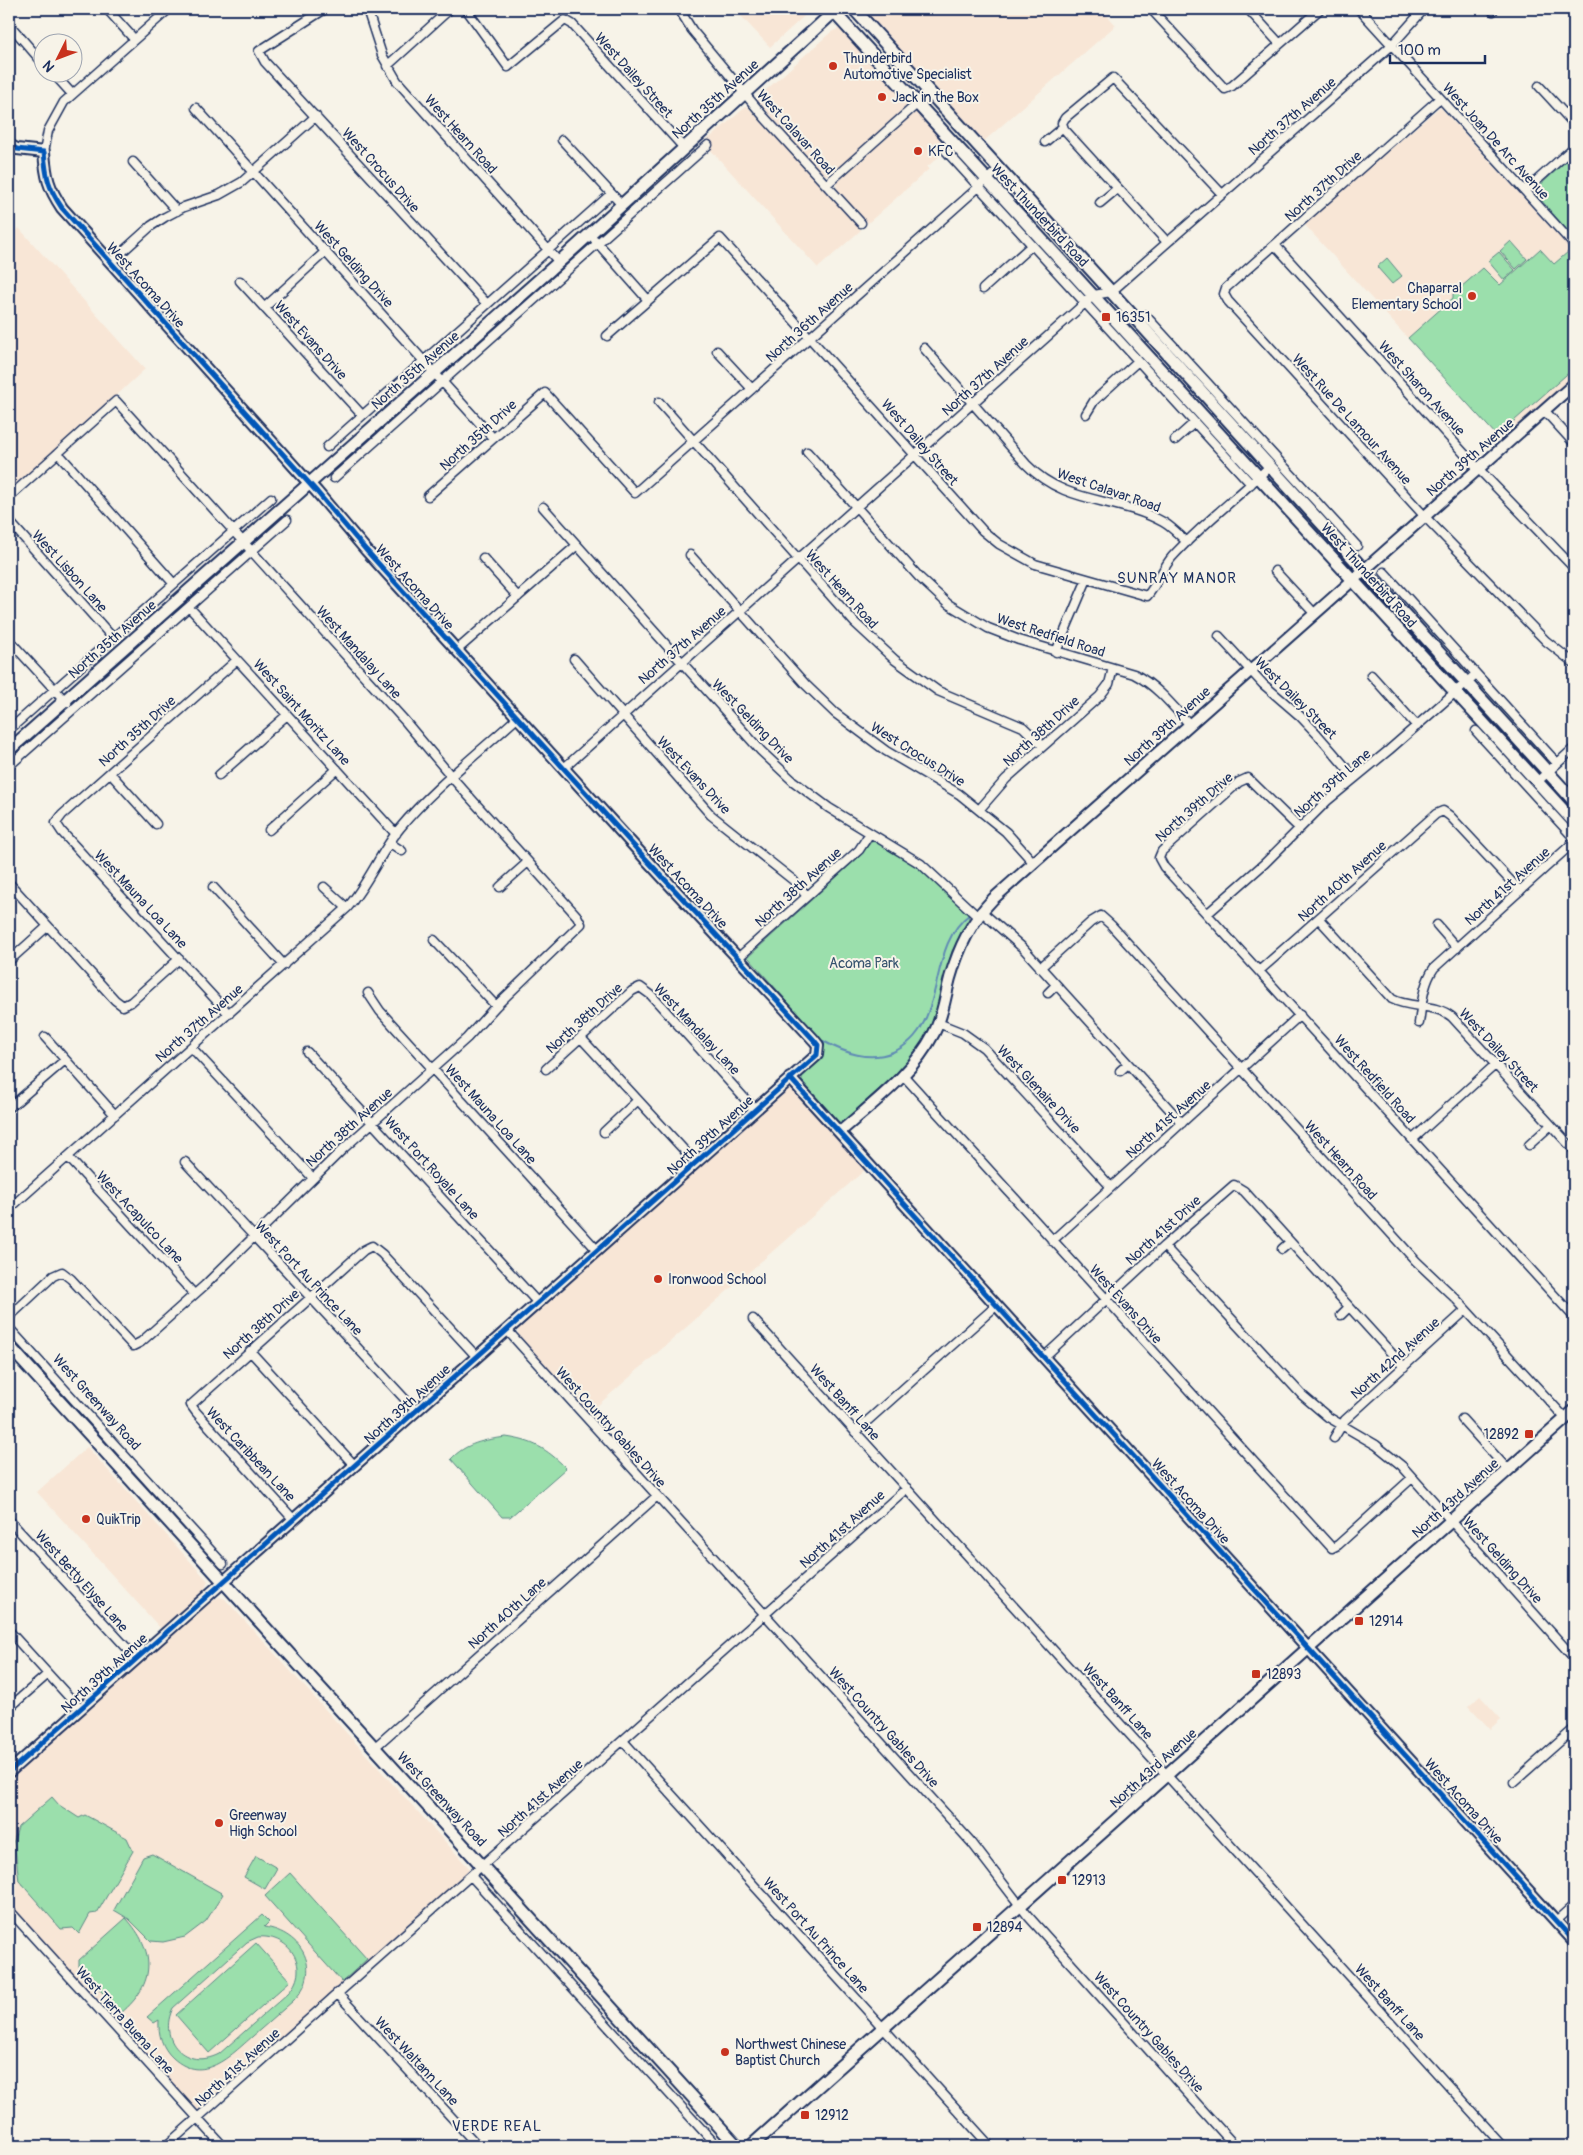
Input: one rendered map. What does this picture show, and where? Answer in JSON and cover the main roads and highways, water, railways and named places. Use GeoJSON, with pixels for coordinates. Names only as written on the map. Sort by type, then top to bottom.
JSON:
{"type":"FeatureCollection","features":[{"type":"Feature","properties":{"kind":"main road","name":"West Thunderbird Road"},"geometry":{"type":"LineString","coordinates":[[854,9],[1111,292],[1146,321],[1241,428],[1269,467],[1574,801]]}},
{"type":"Feature","properties":{"kind":"main road","name":"West Thunderbird Road"},"geometry":{"type":"LineString","coordinates":[[834,10],[918,104],[983,183],[1090,299],[1227,441],[1255,480],[1353,579],[1574,822]]}},
{"type":"Feature","properties":{"kind":"main road","name":"North 35th Avenue"},"geometry":{"type":"LineString","coordinates":[[9,750],[64,701],[247,547],[310,483],[559,262],[834,10]]}},
{"type":"Feature","properties":{"kind":"main road","name":"West Greenway Road"},"geometry":{"type":"LineString","coordinates":[[9,1346],[737,2146]]}},
{"type":"Feature","properties":{"kind":"main road","name":"North 43rd Avenue"},"geometry":{"type":"LineString","coordinates":[[751,2146],[1570,1415]]}},
{"type":"Feature","properties":{"kind":"waterway"},"geometry":{"type":"LineString","coordinates":[[823,1041],[857,1055],[875,1056],[893,1052],[911,1040],[923,1025],[947,946],[956,929],[970,914]]}},
{"type":"Feature","properties":{"kind":"place","name":"Thunderbird Automotive Specialist"},"geometry":{"type":"Point","coordinates":[833,66]}},
{"type":"Feature","properties":{"kind":"place","name":"Jack in the Box"},"geometry":{"type":"Point","coordinates":[882,97]}},
{"type":"Feature","properties":{"kind":"place","name":"KFC"},"geometry":{"type":"Point","coordinates":[918,151]}},
{"type":"Feature","properties":{"kind":"place","name":"Chaparral Elementary School"},"geometry":{"type":"Point","coordinates":[1472,296]}},
{"type":"Feature","properties":{"kind":"place","name":"16351"},"geometry":{"type":"Point","coordinates":[1106,317]}},
{"type":"Feature","properties":{"kind":"place","name":"Ironwood School"},"geometry":{"type":"Point","coordinates":[658,1279]}},
{"type":"Feature","properties":{"kind":"place","name":"12892"},"geometry":{"type":"Point","coordinates":[1529,1434]}},
{"type":"Feature","properties":{"kind":"place","name":"QuikTrip"},"geometry":{"type":"Point","coordinates":[86,1519]}},
{"type":"Feature","properties":{"kind":"place","name":"12914"},"geometry":{"type":"Point","coordinates":[1359,1621]}},
{"type":"Feature","properties":{"kind":"place","name":"12893"},"geometry":{"type":"Point","coordinates":[1256,1674]}},
{"type":"Feature","properties":{"kind":"place","name":"Greenway High School"},"geometry":{"type":"Point","coordinates":[219,1823]}},
{"type":"Feature","properties":{"kind":"place","name":"12913"},"geometry":{"type":"Point","coordinates":[1062,1880]}},
{"type":"Feature","properties":{"kind":"place","name":"12894"},"geometry":{"type":"Point","coordinates":[977,1927]}},
{"type":"Feature","properties":{"kind":"place","name":"Northwest Chinese Baptist Church"},"geometry":{"type":"Point","coordinates":[725,2052]}},
{"type":"Feature","properties":{"kind":"place","name":"12912"},"geometry":{"type":"Point","coordinates":[805,2115]}},
{"type":"Feature","properties":{"kind":"district","name":"SUNRAY MANOR"},"geometry":{"type":"Point","coordinates":[1177,578]}},
{"type":"Feature","properties":{"kind":"district","name":"VERDE REAL"},"geometry":{"type":"Point","coordinates":[497,2126]}},
{"type":"Feature","properties":{"kind":"park label","name":"Acoma Park"},"geometry":{"type":"Point","coordinates":[864,963]}}]}
